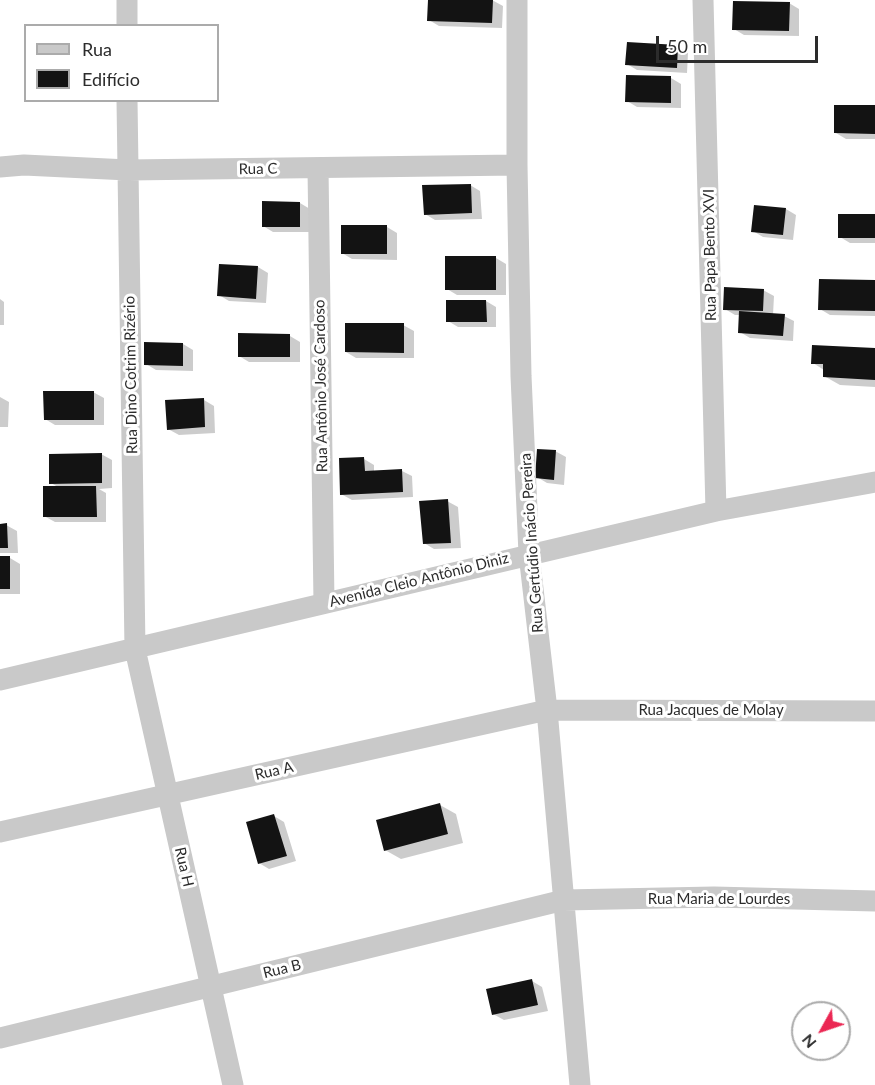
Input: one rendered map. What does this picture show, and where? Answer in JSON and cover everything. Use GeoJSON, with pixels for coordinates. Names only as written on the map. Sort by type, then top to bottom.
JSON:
{"type":"FeatureCollection","features":[{"type":"Feature","properties":{"kind":"street"},"geometry":{"type":"LineString","coordinates":[[127,0],[127,24]]}},
{"type":"Feature","properties":{"kind":"street","name":"Rua Gertúdio Inácio Pereira"},"geometry":{"type":"LineString","coordinates":[[517,0],[521,376],[529,554],[547,710],[580,1085]]}},
{"type":"Feature","properties":{"kind":"street","name":"Rua Papa Bento XVI"},"geometry":{"type":"LineString","coordinates":[[703,0],[716,511]]}},
{"type":"Feature","properties":{"kind":"street","name":"Rua Dino Cotrim Rizério"},"geometry":{"type":"LineString","coordinates":[[127,102],[135,649]]}},
{"type":"Feature","properties":{"kind":"street","name":"Rua C"},"geometry":{"type":"LineString","coordinates":[[0,167],[24,165],[128,170],[517,165]]}},
{"type":"Feature","properties":{"kind":"street","name":"Rua Antônio José Cardoso"},"geometry":{"type":"LineString","coordinates":[[318,168],[324,603]]}},
{"type":"Feature","properties":{"kind":"street","name":"Avenida Cleio Antônio Diniz"},"geometry":{"type":"LineString","coordinates":[[0,680],[716,511],[875,482]]}},
{"type":"Feature","properties":{"kind":"street","name":"Rua H"},"geometry":{"type":"LineString","coordinates":[[135,649],[233,1085]]}},
{"type":"Feature","properties":{"kind":"street","name":"Rua Jacques de Molay"},"geometry":{"type":"LineString","coordinates":[[547,710],[875,711]]}},
{"type":"Feature","properties":{"kind":"street","name":"Rua A"},"geometry":{"type":"LineString","coordinates":[[0,832],[547,710]]}},
{"type":"Feature","properties":{"kind":"street","name":"Rua Maria de Lourdes"},"geometry":{"type":"LineString","coordinates":[[564,900],[714,897],[875,901]]}},
{"type":"Feature","properties":{"kind":"street","name":"Rua B"},"geometry":{"type":"LineString","coordinates":[[0,1038],[564,900]]}},
{"type":"Feature","properties":{"kind":"building"},"geometry":{"type":"Polygon","coordinates":[[[428,0],[493,0],[492,23],[427,21],[428,0]]]}},
{"type":"Feature","properties":{"kind":"building"},"geometry":{"type":"Polygon","coordinates":[[[733,1],[790,2],[789,31],[732,30],[733,1]]]}},
{"type":"Feature","properties":{"kind":"building"},"geometry":{"type":"Polygon","coordinates":[[[627,42],[678,45],[677,68],[625,65],[627,42]]]}},
{"type":"Feature","properties":{"kind":"building"},"geometry":{"type":"Polygon","coordinates":[[[626,75],[671,76],[671,103],[625,102],[626,75]]]}},
{"type":"Feature","properties":{"kind":"building"},"geometry":{"type":"Polygon","coordinates":[[[834,105],[875,105],[875,134],[834,133],[834,105]]]}},
{"type":"Feature","properties":{"kind":"building"},"geometry":{"type":"Polygon","coordinates":[[[471,184],[472,213],[424,215],[422,185],[471,184]]]}},
{"type":"Feature","properties":{"kind":"building"},"geometry":{"type":"Polygon","coordinates":[[[262,201],[300,202],[300,227],[262,227],[262,201]]]}},
{"type":"Feature","properties":{"kind":"building"},"geometry":{"type":"Polygon","coordinates":[[[754,205],[786,208],[783,235],[751,232],[754,205]]]}},
{"type":"Feature","properties":{"kind":"building"},"geometry":{"type":"Polygon","coordinates":[[[838,214],[875,214],[875,238],[838,238],[838,214]]]}},
{"type":"Feature","properties":{"kind":"building"},"geometry":{"type":"Polygon","coordinates":[[[341,225],[387,225],[387,254],[341,254],[341,225]]]}},
{"type":"Feature","properties":{"kind":"building"},"geometry":{"type":"Polygon","coordinates":[[[445,256],[496,256],[496,290],[445,290],[445,256]]]}},
{"type":"Feature","properties":{"kind":"building"},"geometry":{"type":"Polygon","coordinates":[[[219,264],[258,266],[256,299],[217,296],[219,264]]]}},
{"type":"Feature","properties":{"kind":"building"},"geometry":{"type":"Polygon","coordinates":[[[819,279],[875,280],[875,311],[818,310],[819,279]]]}},
{"type":"Feature","properties":{"kind":"building"},"geometry":{"type":"Polygon","coordinates":[[[724,287],[764,289],[763,311],[723,310],[724,287]]]}},
{"type":"Feature","properties":{"kind":"building"},"geometry":{"type":"Polygon","coordinates":[[[446,300],[486,300],[487,322],[446,322],[446,300]]]}},
{"type":"Feature","properties":{"kind":"building"},"geometry":{"type":"Polygon","coordinates":[[[739,311],[785,314],[783,336],[738,333],[739,311]]]}},
{"type":"Feature","properties":{"kind":"building"},"geometry":{"type":"Polygon","coordinates":[[[345,323],[404,323],[404,353],[345,352],[345,323]]]}},
{"type":"Feature","properties":{"kind":"building"},"geometry":{"type":"Polygon","coordinates":[[[238,333],[290,334],[290,357],[238,357],[238,333]]]}},
{"type":"Feature","properties":{"kind":"building"},"geometry":{"type":"Polygon","coordinates":[[[144,342],[183,343],[183,366],[144,365],[144,342]]]}},
{"type":"Feature","properties":{"kind":"building"},"geometry":{"type":"Polygon","coordinates":[[[812,345],[875,348],[875,380],[823,377],[823,364],[811,364],[812,345]]]}},
{"type":"Feature","properties":{"kind":"building"},"geometry":{"type":"Polygon","coordinates":[[[43,391],[94,391],[94,420],[44,420],[43,391]]]}},
{"type":"Feature","properties":{"kind":"building"},"geometry":{"type":"Polygon","coordinates":[[[204,398],[205,427],[167,430],[165,400],[204,398]]]}},
{"type":"Feature","properties":{"kind":"building"},"geometry":{"type":"Polygon","coordinates":[[[537,449],[556,450],[554,480],[535,478],[537,449]]]}},
{"type":"Feature","properties":{"kind":"building"},"geometry":{"type":"Polygon","coordinates":[[[102,453],[102,483],[49,484],[49,454],[102,453]]]}},
{"type":"Feature","properties":{"kind":"building"},"geometry":{"type":"Polygon","coordinates":[[[364,457],[365,471],[402,469],[403,492],[340,495],[339,458],[364,457]]]}},
{"type":"Feature","properties":{"kind":"building"},"geometry":{"type":"Polygon","coordinates":[[[43,486],[96,486],[97,517],[43,517],[43,486]]]}},
{"type":"Feature","properties":{"kind":"building"},"geometry":{"type":"Polygon","coordinates":[[[448,499],[451,543],[423,544],[419,501],[448,499]]]}},
{"type":"Feature","properties":{"kind":"building"},"geometry":{"type":"Polygon","coordinates":[[[7,523],[8,548],[0,548],[0,524],[7,523]]]}},
{"type":"Feature","properties":{"kind":"building"},"geometry":{"type":"Polygon","coordinates":[[[0,556],[10,556],[10,589],[0,589],[0,556]]]}},
{"type":"Feature","properties":{"kind":"building"},"geometry":{"type":"Polygon","coordinates":[[[440,803],[448,834],[384,851],[376,820],[440,803]]]}},
{"type":"Feature","properties":{"kind":"building"},"geometry":{"type":"Polygon","coordinates":[[[274,814],[287,856],[258,864],[246,822],[274,814]]]}},
{"type":"Feature","properties":{"kind":"building"},"geometry":{"type":"Polygon","coordinates":[[[532,979],[538,1005],[492,1015],[486,989],[532,979]]]}}]}
